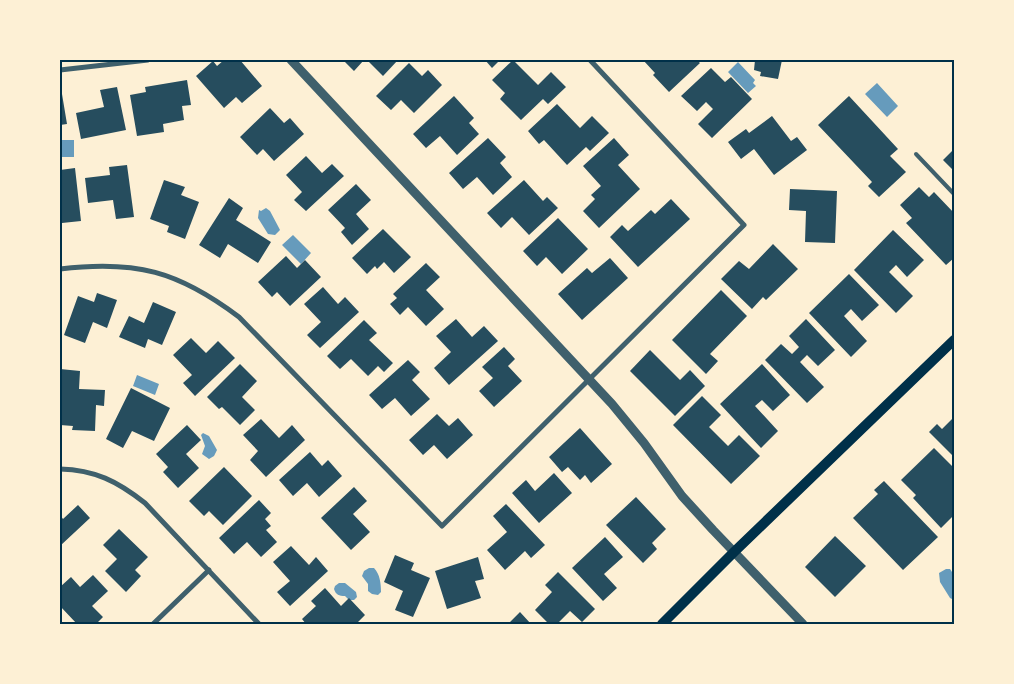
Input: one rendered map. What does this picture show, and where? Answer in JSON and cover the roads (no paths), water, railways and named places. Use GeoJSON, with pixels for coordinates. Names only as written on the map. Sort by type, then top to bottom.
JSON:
{"type":"FeatureCollection","features":[{"type":"Feature","properties":{"kind":"main road"},"geometry":{"type":"LineString","coordinates":[[662,624],[954,340]]}},
{"type":"Feature","properties":{"kind":"street"},"geometry":{"type":"LineString","coordinates":[[60,70],[148,60]]}},
{"type":"Feature","properties":{"kind":"street"},"geometry":{"type":"LineString","coordinates":[[291,60],[612,404],[644,443],[682,496],[804,624]]}},
{"type":"Feature","properties":{"kind":"street"},"geometry":{"type":"LineString","coordinates":[[60,269],[91,265],[120,266],[152,271],[183,282],[212,297],[239,317],[442,526],[744,225],[590,60]]}},
{"type":"Feature","properties":{"kind":"street"},"geometry":{"type":"LineString","coordinates":[[60,469],[78,470],[101,475],[124,487],[145,503],[259,624]]}},
{"type":"Feature","properties":{"kind":"street"},"geometry":{"type":"LineString","coordinates":[[153,624],[209,570]]}},
{"type":"Feature","properties":{"kind":"lane"},"geometry":{"type":"LineString","coordinates":[[916,154],[954,194]]}},
{"type":"Feature","properties":{"kind":"water"},"geometry":{"type":"Polygon","coordinates":[[[738,62],[755,80],[753,83],[756,86],[748,93],[728,72],[738,62]]]}},
{"type":"Feature","properties":{"kind":"water"},"geometry":{"type":"Polygon","coordinates":[[[877,83],[898,106],[887,117],[865,94],[877,83]]]}},
{"type":"Feature","properties":{"kind":"water"},"geometry":{"type":"Polygon","coordinates":[[[60,140],[74,140],[74,157],[60,157],[60,140]]]}},
{"type":"Feature","properties":{"kind":"water"},"geometry":{"type":"Polygon","coordinates":[[[266,208],[270,211],[280,230],[275,235],[268,234],[258,218],[259,210],[261,211],[266,208]]]}},
{"type":"Feature","properties":{"kind":"water"},"geometry":{"type":"Polygon","coordinates":[[[293,235],[311,253],[301,264],[282,245],[293,235]]]}},
{"type":"Feature","properties":{"kind":"water"},"geometry":{"type":"Polygon","coordinates":[[[137,375],[159,384],[155,395],[133,386],[137,375]]]}},
{"type":"Feature","properties":{"kind":"water"},"geometry":{"type":"Polygon","coordinates":[[[203,433],[209,436],[217,450],[214,456],[209,459],[202,454],[205,446],[201,435],[203,433]]]}},
{"type":"Feature","properties":{"kind":"water"},"geometry":{"type":"Polygon","coordinates":[[[374,568],[379,576],[381,592],[378,595],[368,591],[368,584],[362,576],[364,571],[374,568]]]}},
{"type":"Feature","properties":{"kind":"water"},"geometry":{"type":"Polygon","coordinates":[[[950,569],[954,575],[954,600],[950,598],[940,582],[939,573],[950,569]]]}},
{"type":"Feature","properties":{"kind":"water"},"geometry":{"type":"Polygon","coordinates":[[[339,583],[345,583],[356,592],[357,597],[354,600],[349,600],[345,596],[337,594],[334,589],[339,583]]]}}]}
